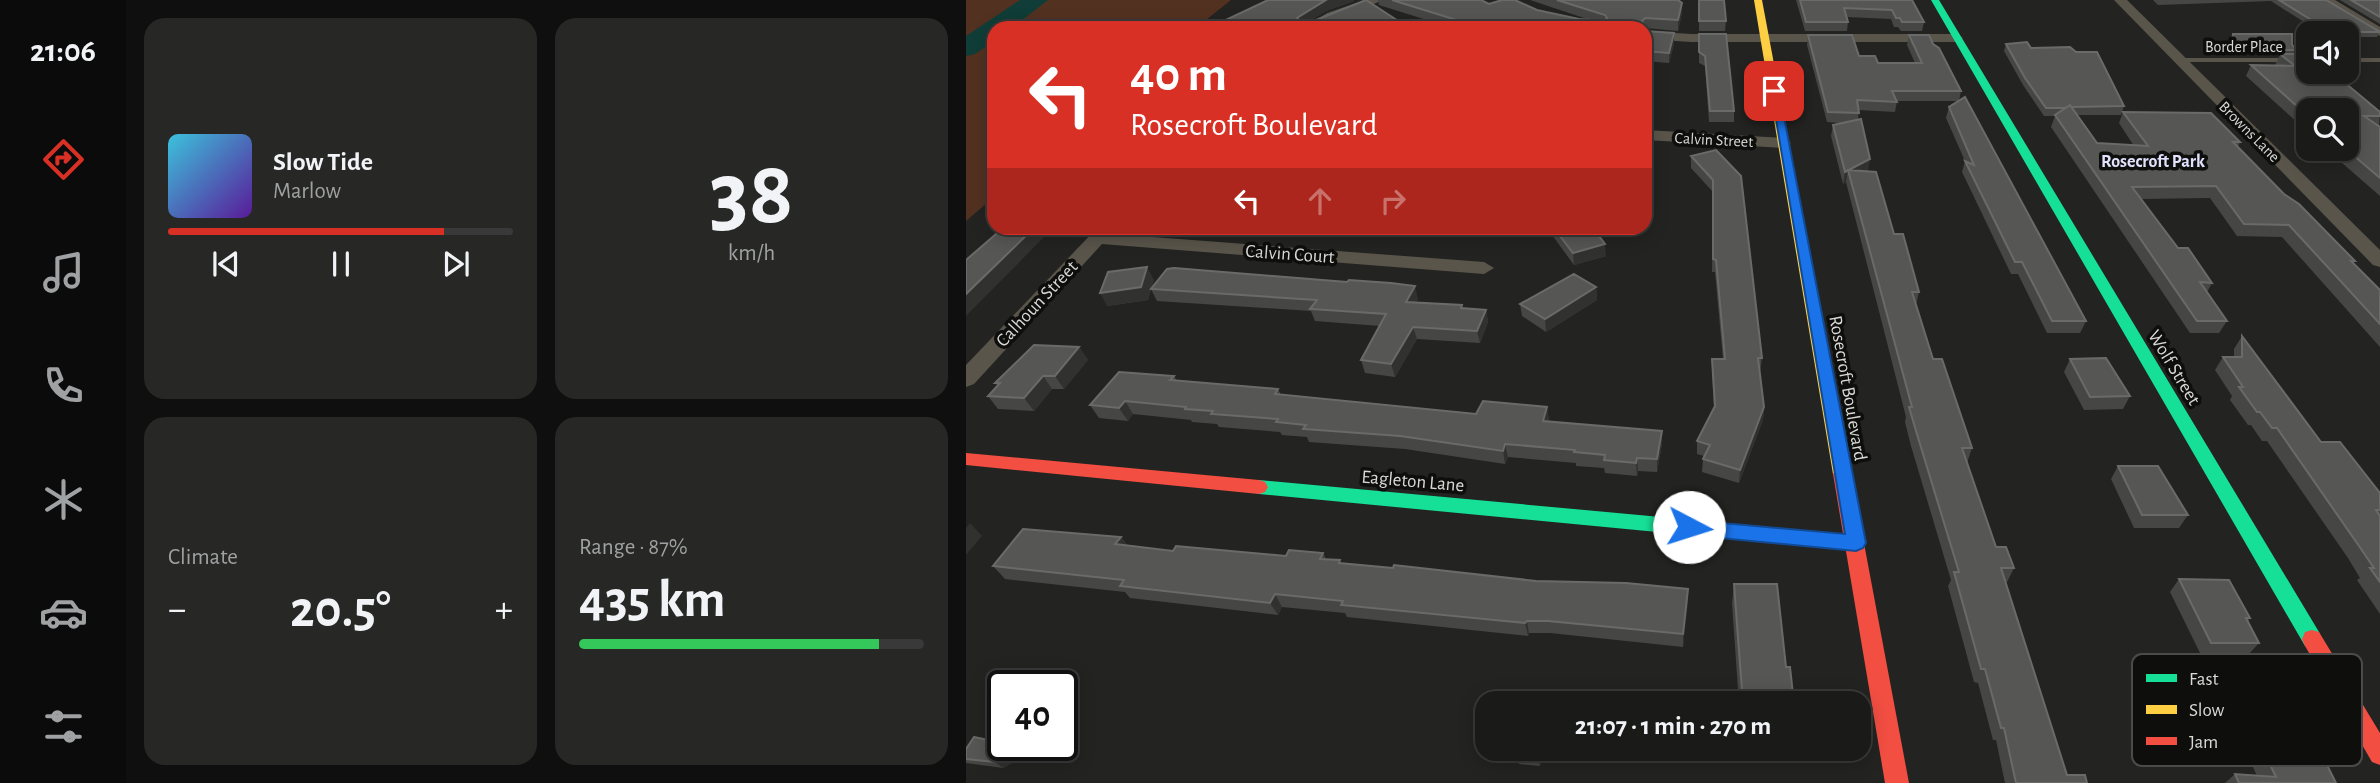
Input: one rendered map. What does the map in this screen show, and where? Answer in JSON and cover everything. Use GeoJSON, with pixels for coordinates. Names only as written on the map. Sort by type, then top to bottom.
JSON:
{"type":"FeatureCollection","features":[{"type":"Feature","properties":{"kind":"street"},"geometry":{"type":"LineString","coordinates":[[1322,21],[1377,0]]}},
{"type":"Feature","properties":{"kind":"street","name":"Rosecroft Boulevard"},"geometry":{"type":"LineString","coordinates":[[1758,0],[1897,783]]}},
{"type":"Feature","properties":{"kind":"street","name":"Wolf Street"},"geometry":{"type":"LineString","coordinates":[[1935,0],[2321,654]]}},
{"type":"Feature","properties":{"kind":"street","name":"Browns Lane"},"geometry":{"type":"LineString","coordinates":[[2119,0],[2380,261]]}},
{"type":"Feature","properties":{"kind":"street"},"geometry":{"type":"LineString","coordinates":[[2326,0],[2380,32]]}},
{"type":"Feature","properties":{"kind":"street"},"geometry":{"type":"LineString","coordinates":[[1652,35],[1957,38]]}},
{"type":"Feature","properties":{"kind":"street","name":"Calvin Street"},"geometry":{"type":"LineString","coordinates":[[1652,135],[1783,144]]}},
{"type":"Feature","properties":{"kind":"street","name":"Calhoun Street"},"geometry":{"type":"LineString","coordinates":[[966,379],[1100,235]]}},
{"type":"Feature","properties":{"kind":"street","name":"Calvin Court"},"geometry":{"type":"LineString","coordinates":[[1124,235],[1483,268]]}},
{"type":"Feature","properties":{"kind":"street","name":"Eagleton Lane"},"geometry":{"type":"LineString","coordinates":[[966,459],[1856,543]]}},
{"type":"Feature","properties":{"kind":"street","name":"Wolf Street"},"geometry":{"type":"LineString","coordinates":[[2362,724],[2380,754]]}},
{"type":"Feature","properties":{"kind":"lane","name":"Border Place"},"geometry":{"type":"LineString","coordinates":[[2179,60],[2296,60]]}},
{"type":"Feature","properties":{"kind":"lane"},"geometry":{"type":"LineString","coordinates":[[2359,60],[2380,60]]}},
{"type":"Feature","properties":{"kind":"shaded area"},"geometry":{"type":"Polygon","coordinates":[[[966,0],[1231,0],[1205,21],[987,21],[987,203],[966,221],[966,0]]]}},
{"type":"Feature","properties":{"kind":"building"},"geometry":{"type":"Polygon","coordinates":[[[1268,0],[1326,0],[1297,18],[1300,21],[1224,21],[1268,0]]]}},
{"type":"Feature","properties":{"kind":"building"},"geometry":{"type":"Polygon","coordinates":[[[1366,0],[1398,21],[1300,21],[1316,20],[1366,0]]]}},
{"type":"Feature","properties":{"kind":"building"},"geometry":{"type":"Polygon","coordinates":[[[1392,0],[1481,0],[1489,4],[1515,0],[1537,10],[1604,21],[1460,21],[1392,0]]]}},
{"type":"Feature","properties":{"kind":"building"},"geometry":{"type":"Polygon","coordinates":[[[1557,0],[1678,0],[1682,3],[1678,20],[1645,18],[1642,21],[1604,21],[1607,18],[1605,15],[1557,0]]]}},
{"type":"Feature","properties":{"kind":"building"},"geometry":{"type":"Polygon","coordinates":[[[1699,0],[1724,0],[1726,21],[1699,21],[1699,0]]]}},
{"type":"Feature","properties":{"kind":"building"},"geometry":{"type":"Polygon","coordinates":[[[1800,0],[1912,0],[1924,22],[1902,22],[1892,10],[1844,8],[1848,22],[1806,22],[1800,0]]]}},
{"type":"Feature","properties":{"kind":"building"},"geometry":{"type":"Polygon","coordinates":[[[2279,0],[2326,0],[2380,32],[2359,32],[2359,21],[2313,21],[2279,0]]]}},
{"type":"Feature","properties":{"kind":"building"},"geometry":{"type":"Polygon","coordinates":[[[2351,0],[2380,0],[2380,17],[2351,0]]]}},
{"type":"Feature","properties":{"kind":"building"},"geometry":{"type":"Polygon","coordinates":[[[1652,31],[1674,33],[1669,53],[1652,52],[1652,31]]]}},
{"type":"Feature","properties":{"kind":"building"},"geometry":{"type":"Polygon","coordinates":[[[1699,34],[1726,34],[1734,111],[1710,111],[1705,56],[1699,52],[1699,34]]]}},
{"type":"Feature","properties":{"kind":"building"},"geometry":{"type":"Polygon","coordinates":[[[2233,34],[2292,34],[2292,45],[2296,50],[2265,50],[2232,42],[2233,34]]]}},
{"type":"Feature","properties":{"kind":"building"},"geometry":{"type":"Polygon","coordinates":[[[1808,35],[1852,35],[1859,56],[1875,56],[1878,63],[1922,63],[1909,35],[1929,35],[1933,44],[1939,48],[1961,91],[1892,91],[1897,102],[1857,100],[1859,113],[1828,112],[1808,35]]]}},
{"type":"Feature","properties":{"kind":"building"},"geometry":{"type":"Polygon","coordinates":[[[2027,42],[2031,48],[2070,47],[2076,52],[2097,52],[2124,106],[2070,105],[2066,108],[2046,108],[2006,44],[2027,42]]]}},
{"type":"Feature","properties":{"kind":"building"},"geometry":{"type":"Polygon","coordinates":[[[2280,54],[2296,54],[2296,84],[2346,84],[2380,112],[2380,116],[2364,116],[2380,127],[2380,178],[2359,160],[2359,98],[2296,98],[2296,105],[2251,65],[2295,66],[2280,54]]]}},
{"type":"Feature","properties":{"kind":"building"},"geometry":{"type":"Polygon","coordinates":[[[1965,97],[2086,321],[2052,321],[2022,262],[2015,262],[1965,161],[1974,165],[1949,107],[1965,97]]]}},
{"type":"Feature","properties":{"kind":"building"},"geometry":{"type":"Polygon","coordinates":[[[2070,105],[2097,143],[2148,146],[2123,112],[2211,113],[2240,142],[2233,142],[2284,194],[2299,204],[2380,290],[2380,324],[2289,225],[2244,224],[2216,186],[2132,187],[2178,248],[2188,248],[2212,283],[2200,282],[2227,321],[2197,321],[2055,115],[2070,105]]]}},
{"type":"Feature","properties":{"kind":"building"},"geometry":{"type":"Polygon","coordinates":[[[1861,119],[1870,159],[1845,172],[1833,125],[1861,119]]]}},
{"type":"Feature","properties":{"kind":"building"},"geometry":{"type":"Polygon","coordinates":[[[1716,150],[1741,176],[1762,358],[1758,358],[1764,407],[1740,470],[1703,459],[1710,445],[1697,441],[1715,406],[1712,359],[1725,359],[1716,260],[1713,259],[1713,180],[1691,156],[1716,150]]]}},
{"type":"Feature","properties":{"kind":"building"},"geometry":{"type":"Polygon","coordinates":[[[1848,170],[1876,172],[1894,234],[1903,234],[1919,292],[1912,292],[1933,359],[1942,359],[1972,448],[1962,448],[1996,547],[2006,547],[2014,568],[2001,568],[2067,775],[2085,775],[2087,783],[2016,783],[2004,728],[2001,728],[1985,669],[1981,669],[1954,572],[1959,572],[1909,407],[1912,407],[1848,170]]]}},
{"type":"Feature","properties":{"kind":"building"},"geometry":{"type":"Polygon","coordinates":[[[995,235],[1027,235],[966,294],[966,260],[995,235]]]}},
{"type":"Feature","properties":{"kind":"building"},"geometry":{"type":"Polygon","coordinates":[[[1559,235],[1598,235],[1605,244],[1573,253],[1559,235]]]}},
{"type":"Feature","properties":{"kind":"building"},"geometry":{"type":"Polygon","coordinates":[[[1147,267],[1141,287],[1100,293],[1108,272],[1147,267]]]}},
{"type":"Feature","properties":{"kind":"building"},"geometry":{"type":"Polygon","coordinates":[[[1167,269],[1415,286],[1406,302],[1462,305],[1461,308],[1486,310],[1477,331],[1413,327],[1391,364],[1361,360],[1386,314],[1310,309],[1317,300],[1151,289],[1167,269]]]}},
{"type":"Feature","properties":{"kind":"building"},"geometry":{"type":"Polygon","coordinates":[[[1574,274],[1596,287],[1545,319],[1520,304],[1574,274]]]}},
{"type":"Feature","properties":{"kind":"building"},"geometry":{"type":"Polygon","coordinates":[[[2242,336],[2321,442],[2340,442],[2380,493],[2380,510],[2376,510],[2380,516],[2380,582],[2370,568],[2374,568],[2277,428],[2272,428],[2260,412],[2257,412],[2239,387],[2243,387],[2223,357],[2242,357],[2242,336]]]}},
{"type":"Feature","properties":{"kind":"building"},"geometry":{"type":"Polygon","coordinates":[[[1034,345],[1079,347],[1055,376],[1043,376],[1024,398],[988,396],[1000,383],[995,383],[1034,345]]]}},
{"type":"Feature","properties":{"kind":"building"},"geometry":{"type":"Polygon","coordinates":[[[2106,358],[2130,396],[2090,397],[2070,359],[2106,358]]]}},
{"type":"Feature","properties":{"kind":"building"},"geometry":{"type":"Polygon","coordinates":[[[1119,372],[1174,376],[1170,380],[1278,389],[1275,394],[1476,414],[1483,401],[1547,407],[1543,421],[1662,431],[1657,459],[1637,458],[1636,463],[1604,460],[1605,455],[1574,452],[1575,450],[1505,444],[1503,451],[1400,436],[1303,429],[1306,425],[1276,422],[1278,419],[1211,414],[1213,411],[1185,409],[1186,407],[1125,401],[1119,408],[1090,405],[1119,372]]]}},
{"type":"Feature","properties":{"kind":"building"},"geometry":{"type":"Polygon","coordinates":[[[2118,466],[2158,466],[2188,515],[2142,515],[2118,466]]]}},
{"type":"Feature","properties":{"kind":"building"},"geometry":{"type":"Polygon","coordinates":[[[1023,529],[1121,537],[1115,544],[1173,551],[1176,546],[1286,556],[1289,550],[1323,553],[1320,559],[1340,560],[1339,563],[1393,568],[1394,565],[1536,581],[1626,583],[1688,589],[1683,634],[1548,621],[1525,623],[1341,605],[1343,601],[1275,594],[1270,603],[1120,586],[1124,580],[993,566],[1023,529]]]}},
{"type":"Feature","properties":{"kind":"building"},"geometry":{"type":"Polygon","coordinates":[[[2179,579],[2229,580],[2250,618],[2246,618],[2259,643],[2211,643],[2179,579]]]}},
{"type":"Feature","properties":{"kind":"building"},"geometry":{"type":"Polygon","coordinates":[[[1734,584],[1777,584],[1786,667],[1790,667],[1793,691],[1742,691],[1734,584]]]}},
{"type":"Feature","properties":{"kind":"building"},"geometry":{"type":"Polygon","coordinates":[[[974,737],[987,740],[987,761],[997,761],[995,762],[966,759],[966,749],[974,737]]]}},
{"type":"Feature","properties":{"kind":"building"},"geometry":{"type":"Polygon","coordinates":[[[2271,766],[2328,766],[2336,783],[2239,783],[2235,774],[2276,777],[2271,766]]]}},
{"type":"Feature","properties":{"kind":"waterway"},"geometry":{"type":"LineString","coordinates":[[1005,21],[1036,0]]}},
{"type":"Feature","properties":{"kind":"waterway"},"geometry":{"type":"LineString","coordinates":[[966,48],[987,34]]}},
{"type":"Feature","properties":{"kind":"traffic: fast"},"geometry":{"type":"LineString","coordinates":[[1935,0],[2312,639]]}},
{"type":"Feature","properties":{"kind":"traffic: fast"},"geometry":{"type":"LineString","coordinates":[[1259,487],[1856,543]]}},
{"type":"Feature","properties":{"kind":"traffic: slow"},"geometry":{"type":"LineString","coordinates":[[1758,0],[1842,474]]}},
{"type":"Feature","properties":{"kind":"traffic: jam"},"geometry":{"type":"LineString","coordinates":[[966,459],[1259,487]]}},
{"type":"Feature","properties":{"kind":"traffic: jam"},"geometry":{"type":"LineString","coordinates":[[1842,474],[1897,783]]}},
{"type":"Feature","properties":{"kind":"traffic: jam"},"geometry":{"type":"LineString","coordinates":[[2312,639],[2321,654]]}},
{"type":"Feature","properties":{"kind":"traffic: jam"},"geometry":{"type":"LineString","coordinates":[[2362,724],[2380,754]]}},
{"type":"Feature","properties":{"kind":"district","name":"Rosecroft Park"},"geometry":{"type":"Point","coordinates":[2153,161]}},
{"type":"Feature","properties":{"kind":"route"},"geometry":{"type":"LineString","coordinates":[[1689,527],[1856,543],[1774,91]]}}]}
